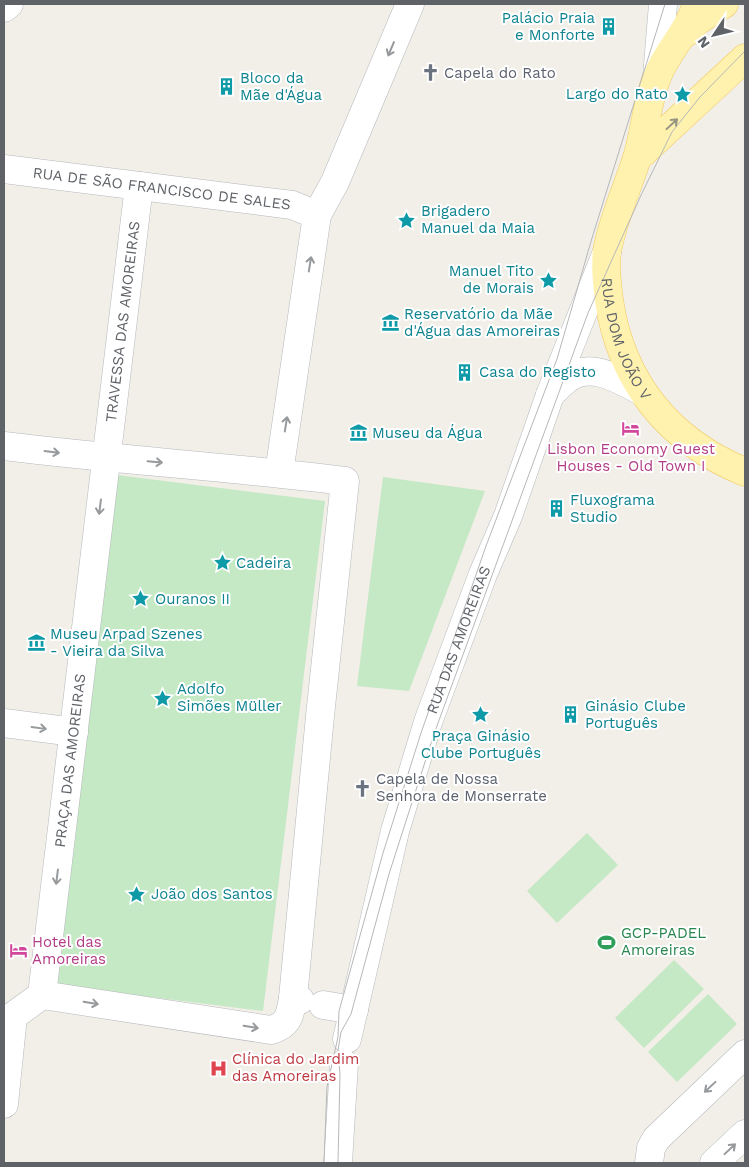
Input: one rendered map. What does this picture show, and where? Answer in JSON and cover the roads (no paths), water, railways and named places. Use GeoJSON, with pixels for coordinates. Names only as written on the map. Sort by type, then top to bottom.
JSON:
{"type":"FeatureCollection","features":[{"type":"Feature","properties":{"kind":"main road"},"geometry":{"type":"LineString","coordinates":[[679,40],[696,4]]}},
{"type":"Feature","properties":{"kind":"main road"},"geometry":{"type":"LineString","coordinates":[[679,40],[697,21],[724,4]]}},
{"type":"Feature","properties":{"kind":"main road","name":"RUA DOM JOÃO V"},"geometry":{"type":"LineString","coordinates":[[679,40],[657,77],[637,158],[617,212],[607,252],[608,294],[616,335],[627,364],[644,392],[663,417],[689,441],[745,472]]}},
{"type":"Feature","properties":{"kind":"main road"},"geometry":{"type":"LineString","coordinates":[[637,158],[745,59]]}},
{"type":"Feature","properties":{"kind":"street"},"geometry":{"type":"LineString","coordinates":[[4,8],[9,4]]}},
{"type":"Feature","properties":{"kind":"street"},"geometry":{"type":"LineString","coordinates":[[278,472],[317,215],[335,182],[410,4]]}},
{"type":"Feature","properties":{"kind":"street"},"geometry":{"type":"LineString","coordinates":[[657,77],[663,4]]}},
{"type":"Feature","properties":{"kind":"street","name":"RUA DE SÃO FRANCISCO DE SALES"},"geometry":{"type":"LineString","coordinates":[[4,169],[292,205],[317,215]]}},
{"type":"Feature","properties":{"kind":"street","name":"TRAVESSA DAS AMOREIRAS"},"geometry":{"type":"LineString","coordinates":[[106,458],[139,186]]}},
{"type":"Feature","properties":{"kind":"street","name":"RUA DAS AMOREIRAS"},"geometry":{"type":"LineString","coordinates":[[338,1163],[345,1052],[395,831],[428,722],[483,574],[508,516],[550,395],[607,252]]}},
{"type":"Feature","properties":{"kind":"street"},"geometry":{"type":"LineString","coordinates":[[550,395],[568,378],[592,372],[604,374],[644,392]]}},
{"type":"Feature","properties":{"kind":"street"},"geometry":{"type":"LineString","coordinates":[[4,446],[106,458],[278,472],[345,481],[320,716],[305,1001],[282,1027],[272,1030],[42,996],[8,1016],[4,1104]]}},
{"type":"Feature","properties":{"kind":"street","name":"PRAÇA DAS AMOREIRAS"},"geometry":{"type":"LineString","coordinates":[[42,996],[106,458]]}},
{"type":"Feature","properties":{"kind":"street"},"geometry":{"type":"LineString","coordinates":[[4,723],[74,732]]}},
{"type":"Feature","properties":{"kind":"street"},"geometry":{"type":"LineString","coordinates":[[305,1001],[354,1010]]}},
{"type":"Feature","properties":{"kind":"street"},"geometry":{"type":"LineString","coordinates":[[650,1163],[651,1148],[656,1139],[745,1054]]}},
{"type":"Feature","properties":{"kind":"street"},"geometry":{"type":"LineString","coordinates":[[714,1163],[745,1134]]}},
{"type":"Feature","properties":{"kind":"tram line"},"geometry":{"type":"LineString","coordinates":[[324,1163],[327,1087],[338,1037],[339,1011],[383,853],[421,733],[486,546],[557,359],[592,238],[665,4]]}},
{"type":"Feature","properties":{"kind":"tram line"},"geometry":{"type":"LineString","coordinates":[[338,1163],[340,1074],[338,1050],[341,1032],[351,1014],[389,874],[434,734],[588,313],[642,193],[672,132],[700,97],[745,51]]}},
{"type":"Feature","properties":{"kind":"place","name":"Palácio Praia e Monforte"},"geometry":{"type":"Point","coordinates":[609,27]}},
{"type":"Feature","properties":{"kind":"place","name":"Capela do Rato"},"geometry":{"type":"Point","coordinates":[430,73]}},
{"type":"Feature","properties":{"kind":"place","name":"Bloco da Mãe d'Água"},"geometry":{"type":"Point","coordinates":[226,87]}},
{"type":"Feature","properties":{"kind":"place","name":"Largo do Rato"},"geometry":{"type":"Point","coordinates":[682,94]}},
{"type":"Feature","properties":{"kind":"place","name":"Brigadero Manuel da Maia"},"geometry":{"type":"Point","coordinates":[407,220]}},
{"type":"Feature","properties":{"kind":"place","name":"Manuel Tito de Morais"},"geometry":{"type":"Point","coordinates":[548,280]}},
{"type":"Feature","properties":{"kind":"place","name":"Reservatório da Mãe d'Água das Amoreiras"},"geometry":{"type":"Point","coordinates":[390,323]}},
{"type":"Feature","properties":{"kind":"place","name":"Casa do Registo"},"geometry":{"type":"Point","coordinates":[465,372]}},
{"type":"Feature","properties":{"kind":"place","name":"Lisbon Economy Guest Houses - Old Town I"},"geometry":{"type":"Point","coordinates":[631,428]}},
{"type":"Feature","properties":{"kind":"place","name":"Museu da Água"},"geometry":{"type":"Point","coordinates":[358,433]}},
{"type":"Feature","properties":{"kind":"place","name":"Fluxograma Studio"},"geometry":{"type":"Point","coordinates":[556,509]}},
{"type":"Feature","properties":{"kind":"place","name":"Cadeira"},"geometry":{"type":"Point","coordinates":[222,563]}},
{"type":"Feature","properties":{"kind":"place","name":"Ouranos II"},"geometry":{"type":"Point","coordinates":[141,599]}},
{"type":"Feature","properties":{"kind":"place","name":"Museu Arpad Szenes - Vieira da Silva"},"geometry":{"type":"Point","coordinates":[36,643]}},
{"type":"Feature","properties":{"kind":"place","name":"Adolfo Simões Müller"},"geometry":{"type":"Point","coordinates":[163,698]}},
{"type":"Feature","properties":{"kind":"place","name":"Praça Ginásio Clube Português"},"geometry":{"type":"Point","coordinates":[481,715]}},
{"type":"Feature","properties":{"kind":"place","name":"Ginásio Clube Português"},"geometry":{"type":"Point","coordinates":[571,715]}},
{"type":"Feature","properties":{"kind":"place","name":"Capela de Nossa Senhora de Monserrate"},"geometry":{"type":"Point","coordinates":[362,788]}},
{"type":"Feature","properties":{"kind":"place","name":"João dos Santos"},"geometry":{"type":"Point","coordinates":[137,894]}},
{"type":"Feature","properties":{"kind":"place","name":"GCP-PADEL Amoreiras"},"geometry":{"type":"Point","coordinates":[607,942]}},
{"type":"Feature","properties":{"kind":"place","name":"Hotel das Amoreiras"},"geometry":{"type":"Point","coordinates":[18,951]}},
{"type":"Feature","properties":{"kind":"place","name":"Clínica do Jardim das Amoreiras"},"geometry":{"type":"Point","coordinates":[218,1068]}}]}
